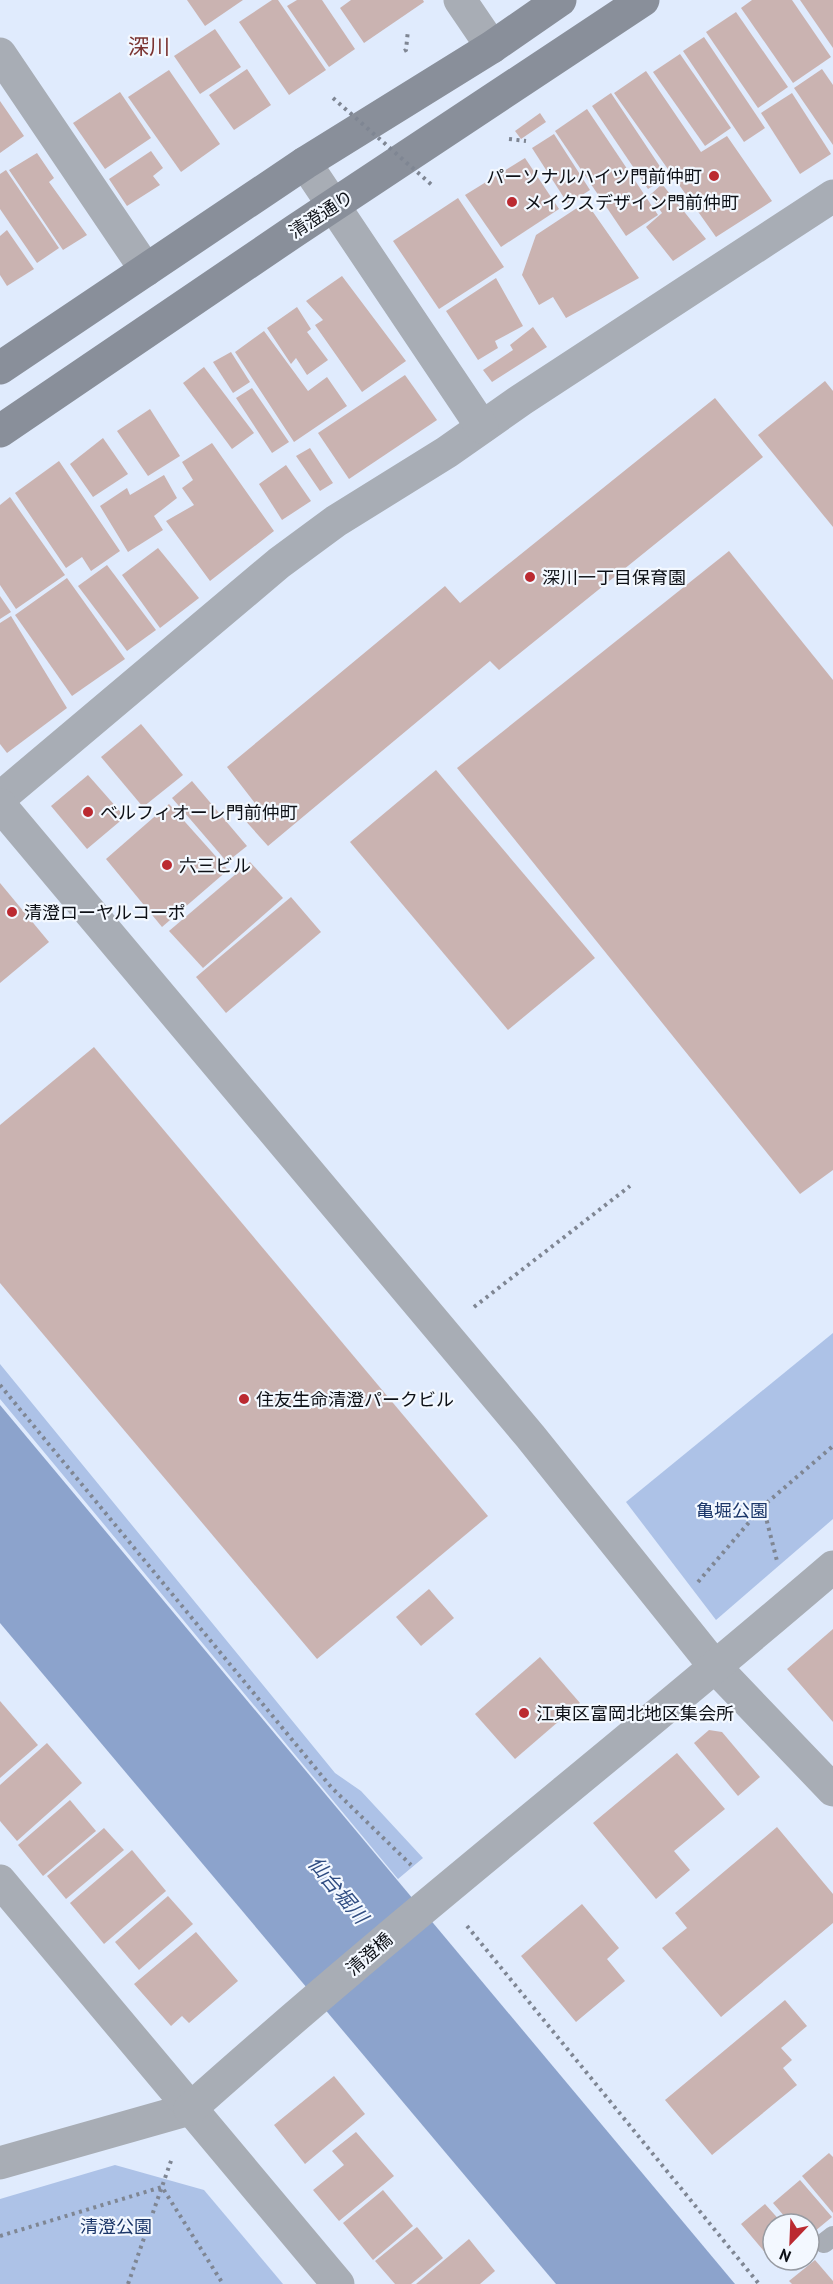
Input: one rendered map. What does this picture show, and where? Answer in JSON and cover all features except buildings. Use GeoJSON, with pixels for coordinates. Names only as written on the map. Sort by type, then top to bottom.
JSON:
{"type":"FeatureCollection","features":[{"type":"Feature","properties":{"kind":"main road"},"geometry":{"type":"LineString","coordinates":[[0,368],[305,163],[492,47],[560,0]]}},
{"type":"Feature","properties":{"kind":"main road","name":"清澄通り"},"geometry":{"type":"LineString","coordinates":[[0,431],[643,0]]}},
{"type":"Feature","properties":{"kind":"street"},"geometry":{"type":"LineString","coordinates":[[460,0],[492,47]]}},
{"type":"Feature","properties":{"kind":"street"},"geometry":{"type":"LineString","coordinates":[[0,54],[146,270]]}},
{"type":"Feature","properties":{"kind":"street"},"geometry":{"type":"LineString","coordinates":[[305,163],[483,427]]}},
{"type":"Feature","properties":{"kind":"street"},"geometry":{"type":"LineString","coordinates":[[0,798],[279,563],[336,521],[447,452],[833,196]]}},
{"type":"Feature","properties":{"kind":"street"},"geometry":{"type":"LineString","coordinates":[[0,805],[530,1436],[716,1668],[833,1790]]}},
{"type":"Feature","properties":{"kind":"street","name":"清澄橋"},"geometry":{"type":"LineString","coordinates":[[190,2109],[306,2008],[425,1887],[716,1668],[833,1567]]}},
{"type":"Feature","properties":{"kind":"street"},"geometry":{"type":"LineString","coordinates":[[0,1881],[338,2284]]}},
{"type":"Feature","properties":{"kind":"street"},"geometry":{"type":"LineString","coordinates":[[0,2163],[190,2109]]}},
{"type":"Feature","properties":{"kind":"path"},"geometry":{"type":"LineString","coordinates":[[406,50],[408,30]]}},
{"type":"Feature","properties":{"kind":"path"},"geometry":{"type":"LineString","coordinates":[[333,98],[433,186]]}},
{"type":"Feature","properties":{"kind":"path"},"geometry":{"type":"LineString","coordinates":[[507,138],[526,141]]}},
{"type":"Feature","properties":{"kind":"path"},"geometry":{"type":"LineString","coordinates":[[469,1310],[630,1186]]}},
{"type":"Feature","properties":{"kind":"path"},"geometry":{"type":"LineString","coordinates":[[0,1385],[331,1787],[425,1887]]}},
{"type":"Feature","properties":{"kind":"path"},"geometry":{"type":"LineString","coordinates":[[697,1583],[763,1506],[833,1446]]}},
{"type":"Feature","properties":{"kind":"path"},"geometry":{"type":"LineString","coordinates":[[763,1506],[778,1562]]}},
{"type":"Feature","properties":{"kind":"path"},"geometry":{"type":"LineString","coordinates":[[466,1926],[759,2284]]}},
{"type":"Feature","properties":{"kind":"path"},"geometry":{"type":"LineString","coordinates":[[163,2155],[174,2152]]}},
{"type":"Feature","properties":{"kind":"path"},"geometry":{"type":"LineString","coordinates":[[174,2152],[182,2161]]}},
{"type":"Feature","properties":{"kind":"path"},"geometry":{"type":"LineString","coordinates":[[128,2284],[174,2152]]}},
{"type":"Feature","properties":{"kind":"path"},"geometry":{"type":"LineString","coordinates":[[0,2235],[162,2187]]}},
{"type":"Feature","properties":{"kind":"path"},"geometry":{"type":"LineString","coordinates":[[162,2187],[223,2284]]}},
{"type":"Feature","properties":{"kind":"green space","name":"亀堀公園"},"geometry":{"type":"Polygon","coordinates":[[[833,1333],[833,1519],[716,1620],[626,1502],[833,1333]]]}},
{"type":"Feature","properties":{"kind":"green space"},"geometry":{"type":"Polygon","coordinates":[[[0,1364],[335,1773],[361,1791],[423,1858],[398,1879],[0,1399],[0,1364]]]}},
{"type":"Feature","properties":{"kind":"green space","name":"清澄公園"},"geometry":{"type":"Polygon","coordinates":[[[115,2165],[204,2190],[283,2284],[0,2284],[0,2199],[115,2165]]]}},
{"type":"Feature","properties":{"kind":"water","name":"仙台堀川"},"geometry":{"type":"Polygon","coordinates":[[[0,1405],[735,2284],[556,2284],[0,1623],[0,1405]]]}},
{"type":"Feature","properties":{"kind":"place","name":"パーソナルハイツ門前仲町"},"geometry":{"type":"Point","coordinates":[714,176]}},
{"type":"Feature","properties":{"kind":"place","name":"メイクスデザイン門前仲町"},"geometry":{"type":"Point","coordinates":[512,202]}},
{"type":"Feature","properties":{"kind":"place","name":"深川一丁目保育園"},"geometry":{"type":"Point","coordinates":[530,577]}},
{"type":"Feature","properties":{"kind":"place","name":"ベルフィオーレ門前仲町"},"geometry":{"type":"Point","coordinates":[88,812]}},
{"type":"Feature","properties":{"kind":"place","name":"六三ビル"},"geometry":{"type":"Point","coordinates":[167,865]}},
{"type":"Feature","properties":{"kind":"place","name":"清澄ローヤルコーポ"},"geometry":{"type":"Point","coordinates":[12,912]}},
{"type":"Feature","properties":{"kind":"place","name":"住友生命清澄パークビル"},"geometry":{"type":"Point","coordinates":[244,1399]}},
{"type":"Feature","properties":{"kind":"place","name":"江東区富岡北地区集会所"},"geometry":{"type":"Point","coordinates":[524,1713]}},
{"type":"Feature","properties":{"kind":"district","name":"深川"},"geometry":{"type":"Point","coordinates":[149,46]}}]}
